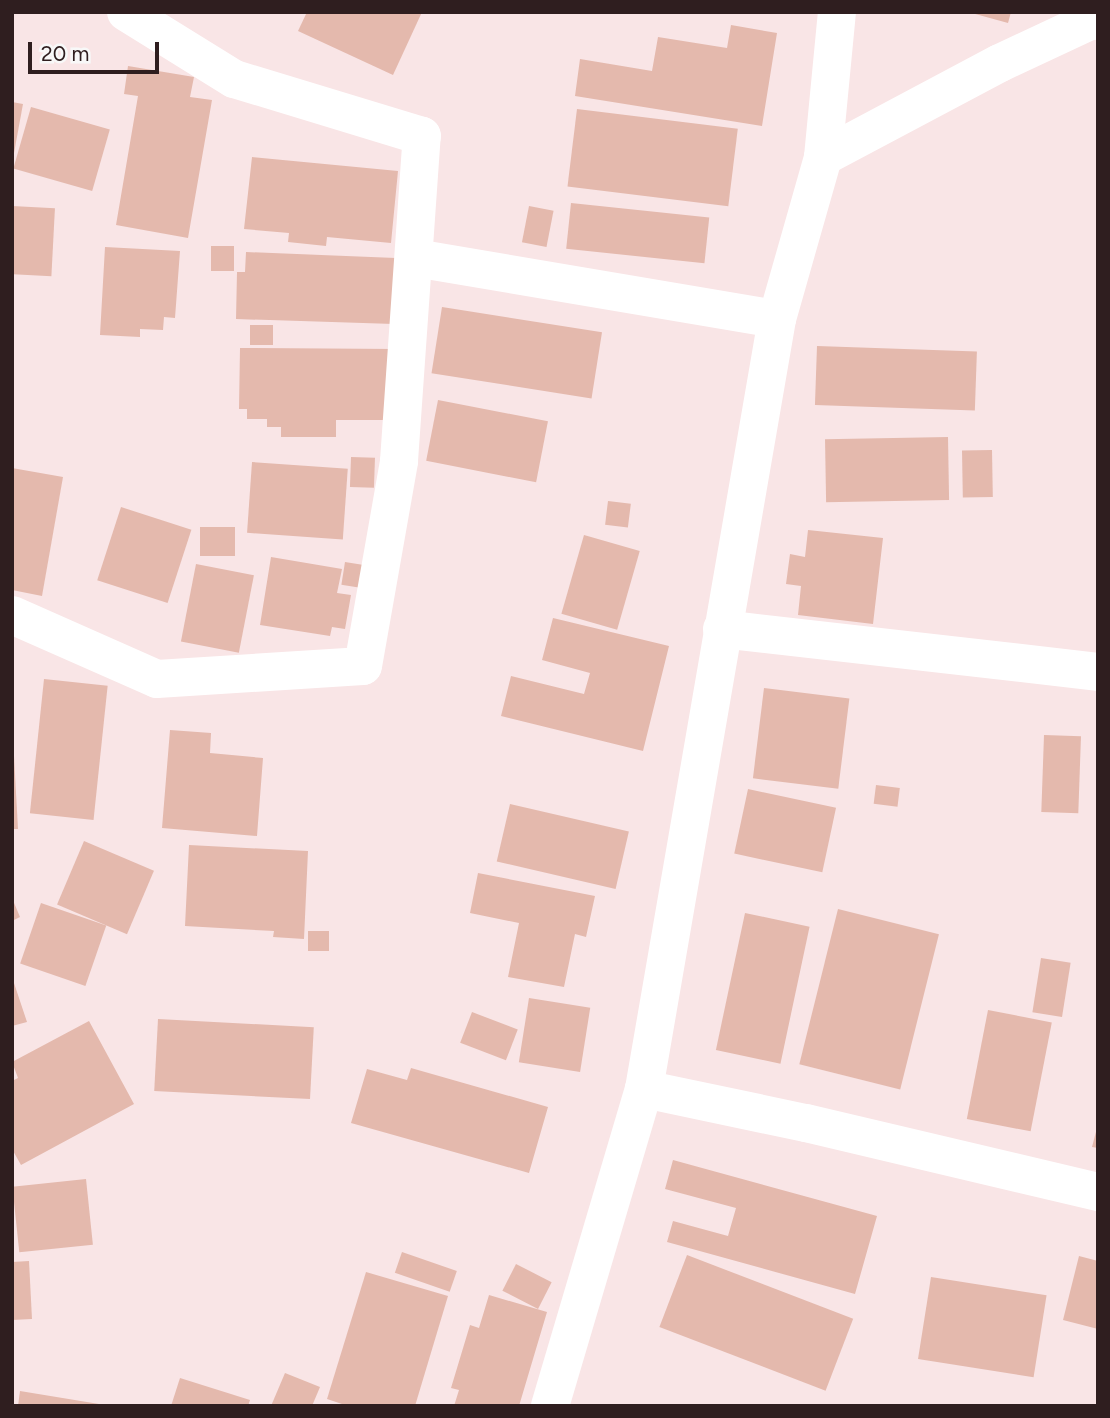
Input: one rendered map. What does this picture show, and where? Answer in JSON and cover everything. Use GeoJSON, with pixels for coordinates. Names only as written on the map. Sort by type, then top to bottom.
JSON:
{"type":"FeatureCollection","features":[{"type":"Feature","properties":{"kind":"street"},"geometry":{"type":"LineString","coordinates":[[12,615],[157,679],[363,666],[398,461],[422,136],[234,79],[126,12]]}},
{"type":"Feature","properties":{"kind":"street"},"geometry":{"type":"LineString","coordinates":[[550,1406],[644,1089],[777,319],[823,157],[837,12]]}},
{"type":"Feature","properties":{"kind":"street"},"geometry":{"type":"LineString","coordinates":[[823,157],[1000,63],[1091,20],[1098,20]]}},
{"type":"Feature","properties":{"kind":"street"},"geometry":{"type":"LineString","coordinates":[[415,258],[777,319]]}},
{"type":"Feature","properties":{"kind":"street"},"geometry":{"type":"LineString","coordinates":[[722,629],[1098,672]]}},
{"type":"Feature","properties":{"kind":"street"},"geometry":{"type":"LineString","coordinates":[[644,1089],[806,1123],[1098,1192]]}},
{"type":"Feature","properties":{"kind":"building"},"geometry":{"type":"Polygon","coordinates":[[[307,12],[422,12],[393,75],[298,31],[307,12]]]}},
{"type":"Feature","properties":{"kind":"building"},"geometry":{"type":"Polygon","coordinates":[[[968,12],[1011,12],[1008,23],[968,12]]]}},
{"type":"Feature","properties":{"kind":"building"},"geometry":{"type":"Polygon","coordinates":[[[731,25],[777,33],[762,126],[575,96],[580,59],[652,71],[658,37],[727,48],[731,25]]]}},
{"type":"Feature","properties":{"kind":"building"},"geometry":{"type":"Polygon","coordinates":[[[128,66],[194,77],[190,97],[212,100],[188,238],[116,225],[138,96],[124,94],[128,66]]]}},
{"type":"Feature","properties":{"kind":"building"},"geometry":{"type":"Polygon","coordinates":[[[12,102],[23,104],[14,153],[12,153],[12,102]]]}},
{"type":"Feature","properties":{"kind":"building"},"geometry":{"type":"Polygon","coordinates":[[[31,107],[110,130],[92,191],[13,169],[31,107]]]}},
{"type":"Feature","properties":{"kind":"building"},"geometry":{"type":"Polygon","coordinates":[[[577,109],[738,129],[728,206],[567,186],[577,109]]]}},
{"type":"Feature","properties":{"kind":"building"},"geometry":{"type":"Polygon","coordinates":[[[252,157],[398,171],[391,243],[327,237],[326,246],[288,242],[289,233],[244,229],[252,157]]]}},
{"type":"Feature","properties":{"kind":"building"},"geometry":{"type":"Polygon","coordinates":[[[571,203],[709,218],[704,263],[566,249],[571,203]]]}},
{"type":"Feature","properties":{"kind":"building"},"geometry":{"type":"Polygon","coordinates":[[[12,206],[55,208],[51,276],[12,274],[12,206]]]}},
{"type":"Feature","properties":{"kind":"building"},"geometry":{"type":"Polygon","coordinates":[[[529,206],[554,211],[546,247],[522,242],[529,206]]]}},
{"type":"Feature","properties":{"kind":"building"},"geometry":{"type":"Polygon","coordinates":[[[211,246],[234,246],[234,271],[211,271],[211,246]]]}},
{"type":"Feature","properties":{"kind":"building"},"geometry":{"type":"Polygon","coordinates":[[[105,247],[180,251],[175,318],[164,317],[163,330],[140,329],[140,337],[100,335],[105,247]]]}},
{"type":"Feature","properties":{"kind":"building"},"geometry":{"type":"Polygon","coordinates":[[[246,252],[396,258],[394,324],[236,319],[237,272],[245,272],[246,252]]]}},
{"type":"Feature","properties":{"kind":"building"},"geometry":{"type":"Polygon","coordinates":[[[442,307],[602,332],[592,399],[432,373],[442,307]]]}},
{"type":"Feature","properties":{"kind":"building"},"geometry":{"type":"Polygon","coordinates":[[[250,325],[273,325],[273,345],[250,345],[250,325]]]}},
{"type":"Feature","properties":{"kind":"building"},"geometry":{"type":"Polygon","coordinates":[[[817,346],[977,352],[975,411],[815,405],[817,346]]]}},
{"type":"Feature","properties":{"kind":"building"},"geometry":{"type":"Polygon","coordinates":[[[240,348],[397,349],[387,420],[336,420],[336,437],[281,437],[281,427],[267,427],[267,419],[247,419],[247,409],[239,409],[240,348]]]}},
{"type":"Feature","properties":{"kind":"building"},"geometry":{"type":"Polygon","coordinates":[[[438,400],[548,421],[536,482],[426,461],[438,400]]]}},
{"type":"Feature","properties":{"kind":"building"},"geometry":{"type":"Polygon","coordinates":[[[948,437],[949,500],[826,502],[825,439],[948,437]]]}},
{"type":"Feature","properties":{"kind":"building"},"geometry":{"type":"Polygon","coordinates":[[[992,450],[993,497],[963,498],[962,451],[992,450]]]}},
{"type":"Feature","properties":{"kind":"building"},"geometry":{"type":"Polygon","coordinates":[[[351,457],[375,458],[374,488],[350,487],[351,457]]]}},
{"type":"Feature","properties":{"kind":"building"},"geometry":{"type":"Polygon","coordinates":[[[252,462],[348,469],[343,540],[247,533],[252,462]]]}},
{"type":"Feature","properties":{"kind":"building"},"geometry":{"type":"Polygon","coordinates":[[[12,468],[63,477],[42,596],[12,590],[12,468]]]}},
{"type":"Feature","properties":{"kind":"building"},"geometry":{"type":"Polygon","coordinates":[[[608,501],[631,504],[628,528],[605,525],[608,501]]]}},
{"type":"Feature","properties":{"kind":"building"},"geometry":{"type":"Polygon","coordinates":[[[121,507],[191,530],[168,603],[97,580],[121,507]]]}},
{"type":"Feature","properties":{"kind":"building"},"geometry":{"type":"Polygon","coordinates":[[[200,527],[235,527],[235,556],[200,556],[200,527]]]}},
{"type":"Feature","properties":{"kind":"building"},"geometry":{"type":"Polygon","coordinates":[[[808,530],[883,538],[873,624],[798,615],[801,586],[786,584],[790,554],[805,557],[808,530]]]}},
{"type":"Feature","properties":{"kind":"building"},"geometry":{"type":"Polygon","coordinates":[[[584,535],[640,551],[617,630],[561,614],[584,535]]]}},
{"type":"Feature","properties":{"kind":"building"},"geometry":{"type":"Polygon","coordinates":[[[271,557],[342,569],[337,593],[351,595],[345,629],[332,627],[330,636],[260,625],[271,557]]]}},
{"type":"Feature","properties":{"kind":"building"},"geometry":{"type":"Polygon","coordinates":[[[345,562],[364,565],[360,588],[341,585],[345,562]]]}},
{"type":"Feature","properties":{"kind":"building"},"geometry":{"type":"Polygon","coordinates":[[[196,564],[254,575],[239,653],[181,642],[196,564]]]}},
{"type":"Feature","properties":{"kind":"building"},"geometry":{"type":"Polygon","coordinates":[[[553,618],[669,646],[643,751],[501,716],[511,676],[584,694],[590,673],[542,660],[553,618]]]}},
{"type":"Feature","properties":{"kind":"building"},"geometry":{"type":"Polygon","coordinates":[[[44,679],[108,686],[94,820],[30,813],[44,679]]]}},
{"type":"Feature","properties":{"kind":"building"},"geometry":{"type":"Polygon","coordinates":[[[764,688],[849,698],[838,789],[753,778],[764,688]]]}},
{"type":"Feature","properties":{"kind":"building"},"geometry":{"type":"Polygon","coordinates":[[[170,730],[211,733],[210,753],[263,758],[257,836],[162,828],[170,730]]]}},
{"type":"Feature","properties":{"kind":"building"},"geometry":{"type":"Polygon","coordinates":[[[1044,735],[1081,736],[1078,813],[1041,812],[1044,735]]]}},
{"type":"Feature","properties":{"kind":"building"},"geometry":{"type":"Polygon","coordinates":[[[14,756],[18,829],[12,829],[14,756]]]}},
{"type":"Feature","properties":{"kind":"building"},"geometry":{"type":"Polygon","coordinates":[[[876,785],[900,788],[898,807],[874,804],[876,785]]]}},
{"type":"Feature","properties":{"kind":"building"},"geometry":{"type":"Polygon","coordinates":[[[748,789],[836,808],[822,872],[734,854],[748,789]]]}},
{"type":"Feature","properties":{"kind":"building"},"geometry":{"type":"Polygon","coordinates":[[[510,804],[629,831],[616,889],[497,861],[510,804]]]}},
{"type":"Feature","properties":{"kind":"building"},"geometry":{"type":"Polygon","coordinates":[[[84,841],[154,871],[127,934],[57,905],[84,841]]]}},
{"type":"Feature","properties":{"kind":"building"},"geometry":{"type":"Polygon","coordinates":[[[189,845],[308,851],[304,939],[273,937],[274,931],[185,926],[189,845]]]}},
{"type":"Feature","properties":{"kind":"building"},"geometry":{"type":"Polygon","coordinates":[[[478,873],[595,896],[586,937],[575,934],[564,987],[508,977],[519,923],[470,913],[478,873]]]}},
{"type":"Feature","properties":{"kind":"building"},"geometry":{"type":"Polygon","coordinates":[[[12,898],[20,917],[12,921],[12,898]]]}},
{"type":"Feature","properties":{"kind":"building"},"geometry":{"type":"Polygon","coordinates":[[[41,903],[106,925],[85,986],[20,964],[41,903]]]}},
{"type":"Feature","properties":{"kind":"building"},"geometry":{"type":"Polygon","coordinates":[[[838,909],[939,934],[900,1089],[799,1064],[838,909]]]}},
{"type":"Feature","properties":{"kind":"building"},"geometry":{"type":"Polygon","coordinates":[[[745,913],[810,927],[780,1064],[716,1050],[745,913]]]}},
{"type":"Feature","properties":{"kind":"building"},"geometry":{"type":"Polygon","coordinates":[[[308,931],[329,931],[329,951],[308,951],[308,931]]]}},
{"type":"Feature","properties":{"kind":"building"},"geometry":{"type":"Polygon","coordinates":[[[1041,958],[1071,963],[1062,1017],[1032,1012],[1041,958]]]}},
{"type":"Feature","properties":{"kind":"building"},"geometry":{"type":"Polygon","coordinates":[[[12,977],[27,1022],[12,1026],[12,977]]]}},
{"type":"Feature","properties":{"kind":"building"},"geometry":{"type":"Polygon","coordinates":[[[529,998],[590,1008],[580,1072],[519,1062],[529,998]]]}},
{"type":"Feature","properties":{"kind":"building"},"geometry":{"type":"Polygon","coordinates":[[[988,1010],[1052,1022],[1031,1131],[967,1119],[988,1010]]]}},
{"type":"Feature","properties":{"kind":"building"},"geometry":{"type":"Polygon","coordinates":[[[472,1012],[518,1030],[506,1060],[460,1043],[472,1012]]]}},
{"type":"Feature","properties":{"kind":"building"},"geometry":{"type":"Polygon","coordinates":[[[158,1019],[314,1027],[310,1099],[154,1091],[158,1019]]]}},
{"type":"Feature","properties":{"kind":"building"},"geometry":{"type":"Polygon","coordinates":[[[89,1021],[134,1104],[21,1165],[12,1149],[12,1081],[18,1078],[12,1062],[89,1021]]]}},
{"type":"Feature","properties":{"kind":"building"},"geometry":{"type":"Polygon","coordinates":[[[411,1068],[548,1107],[529,1173],[351,1123],[367,1069],[407,1080],[411,1068]]]}},
{"type":"Feature","properties":{"kind":"building"},"geometry":{"type":"Polygon","coordinates":[[[1098,1128],[1098,1148],[1092,1147],[1098,1128]]]}},
{"type":"Feature","properties":{"kind":"building"},"geometry":{"type":"Polygon","coordinates":[[[673,1160],[877,1216],[855,1294],[667,1242],[673,1221],[728,1236],[736,1208],[665,1189],[673,1160]]]}},
{"type":"Feature","properties":{"kind":"building"},"geometry":{"type":"Polygon","coordinates":[[[86,1179],[93,1245],[19,1252],[12,1187],[86,1179]]]}},
{"type":"Feature","properties":{"kind":"building"},"geometry":{"type":"Polygon","coordinates":[[[402,1252],[457,1271],[450,1292],[395,1273],[402,1252]]]}},
{"type":"Feature","properties":{"kind":"building"},"geometry":{"type":"Polygon","coordinates":[[[687,1255],[853,1319],[826,1391],[659,1327],[687,1255]]]}},
{"type":"Feature","properties":{"kind":"building"},"geometry":{"type":"Polygon","coordinates":[[[1079,1256],[1098,1261],[1098,1329],[1063,1320],[1079,1256]]]}},
{"type":"Feature","properties":{"kind":"building"},"geometry":{"type":"Polygon","coordinates":[[[29,1261],[32,1319],[12,1320],[12,1262],[29,1261]]]}},
{"type":"Feature","properties":{"kind":"building"},"geometry":{"type":"Polygon","coordinates":[[[516,1264],[552,1282],[538,1309],[502,1291],[516,1264]]]}},
{"type":"Feature","properties":{"kind":"building"},"geometry":{"type":"Polygon","coordinates":[[[366,1272],[448,1296],[415,1406],[348,1406],[327,1399],[366,1272]]]}},
{"type":"Feature","properties":{"kind":"building"},"geometry":{"type":"Polygon","coordinates":[[[931,1277],[1047,1295],[1034,1377],[918,1359],[931,1277]]]}},
{"type":"Feature","properties":{"kind":"building"},"geometry":{"type":"Polygon","coordinates":[[[489,1295],[547,1312],[519,1406],[454,1406],[459,1390],[451,1388],[470,1325],[479,1328],[489,1295]]]}},
{"type":"Feature","properties":{"kind":"building"},"geometry":{"type":"Polygon","coordinates":[[[285,1373],[320,1387],[312,1406],[271,1406],[285,1373]]]}},
{"type":"Feature","properties":{"kind":"building"},"geometry":{"type":"Polygon","coordinates":[[[180,1378],[250,1400],[248,1406],[171,1406],[180,1378]]]}},
{"type":"Feature","properties":{"kind":"building"},"geometry":{"type":"Polygon","coordinates":[[[20,1391],[99,1404],[99,1406],[18,1406],[20,1391]]]}}]}
